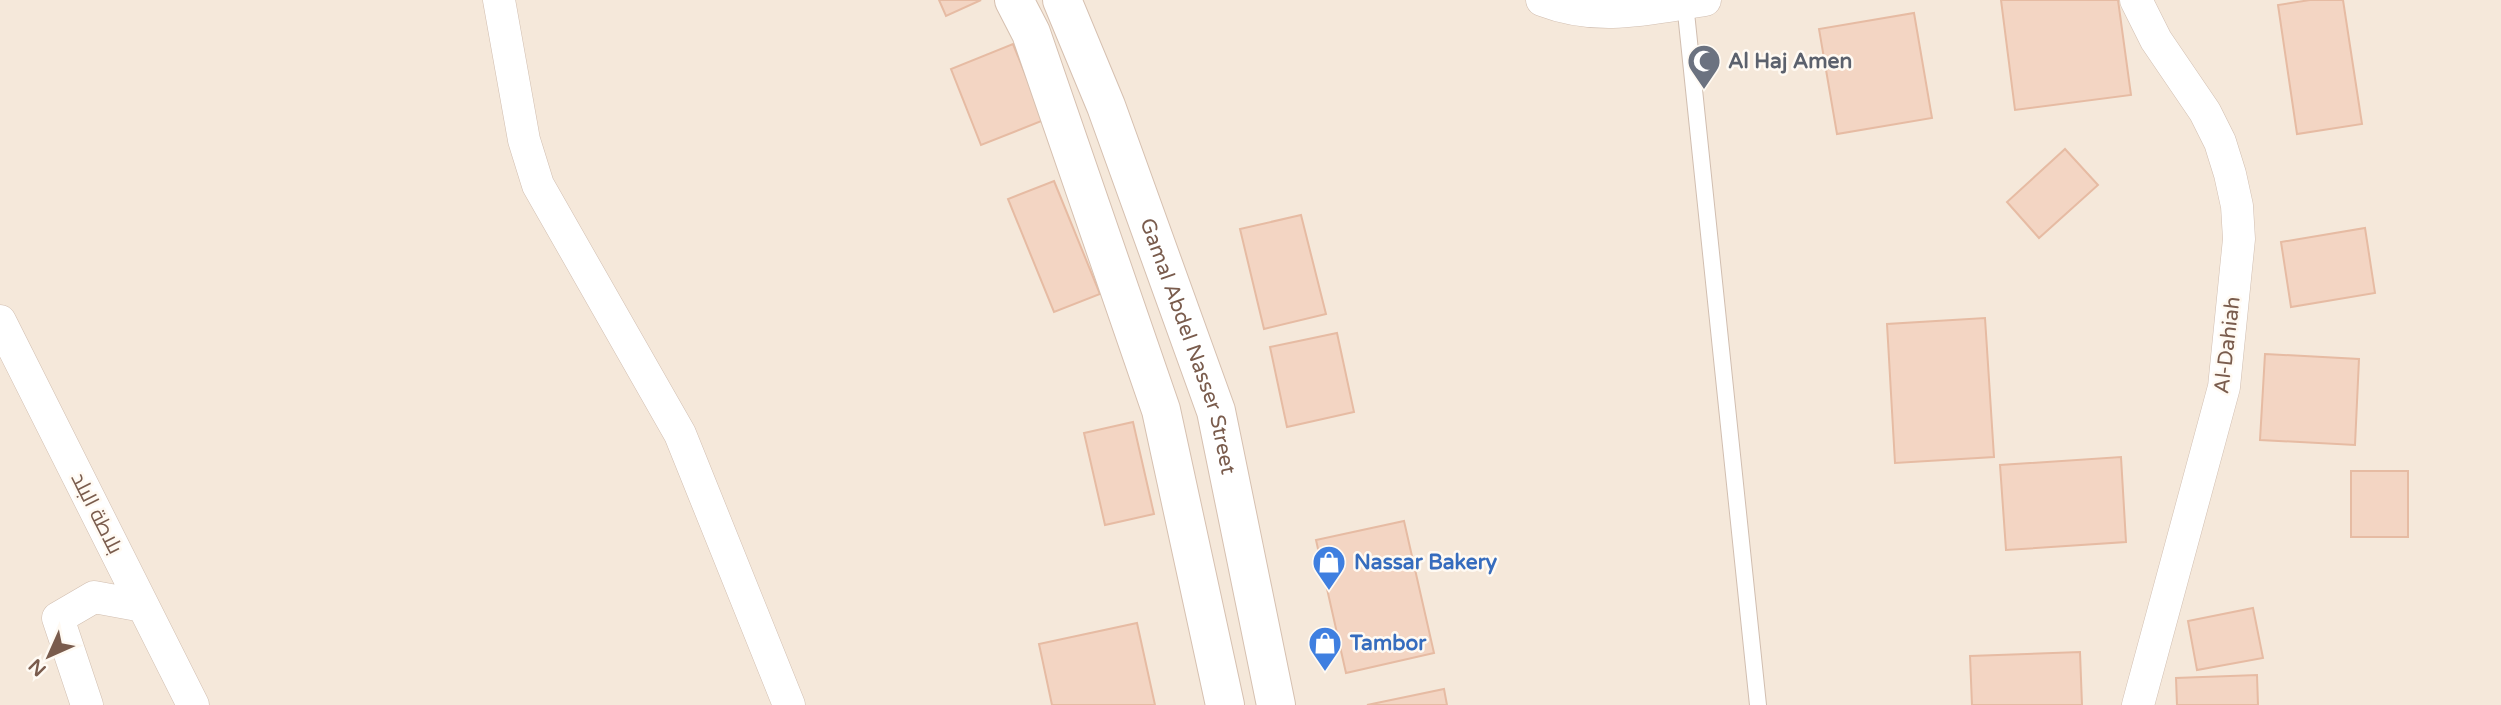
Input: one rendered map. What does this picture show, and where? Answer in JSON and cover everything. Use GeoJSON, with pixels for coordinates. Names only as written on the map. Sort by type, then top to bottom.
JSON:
{"type":"FeatureCollection","features":[{"type":"Feature","properties":{"kind":"main road","name":"Gamal Abdel Nasser Street"},"geometry":{"type":"LineString","coordinates":[[1062,0],[1106,106],[1216,411],[1276,705]]}},
{"type":"Feature","properties":{"kind":"main road"},"geometry":{"type":"LineString","coordinates":[[1021,11],[1161,410],[1225,705]]}},
{"type":"Feature","properties":{"kind":"street"},"geometry":{"type":"LineString","coordinates":[[499,0],[524,140],[538,185],[680,433],[789,705]]}},
{"type":"Feature","properties":{"kind":"street"},"geometry":{"type":"LineString","coordinates":[[1542,0],[1566,9],[1591,13],[1622,13],[1695,2]]}},
{"type":"Feature","properties":{"kind":"street","name":"Al-Dahiah"},"geometry":{"type":"LineString","coordinates":[[2136,0],[2156,40],[2205,112],[2220,142],[2237,206],[2239,239],[2224,387],[2138,705]]}},
{"type":"Feature","properties":{"kind":"street","name":"بلاطة البلد"},"geometry":{"type":"LineString","coordinates":[[0,321],[193,705]]}},
{"type":"Feature","properties":{"kind":"street"},"geometry":{"type":"LineString","coordinates":[[87,705],[58,618],[94,597],[143,606]]}},
{"type":"Feature","properties":{"kind":"lane"},"geometry":{"type":"LineString","coordinates":[[1695,2],[1758,705]]}},
{"type":"Feature","properties":{"kind":"shaded area"},"geometry":{"type":"Polygon","coordinates":[[[0,0],[2501,0],[2501,705],[0,705],[0,0]]]}},
{"type":"Feature","properties":{"kind":"building"},"geometry":{"type":"Polygon","coordinates":[[[939,0],[981,0],[946,16],[939,0]]]}},
{"type":"Feature","properties":{"kind":"building"},"geometry":{"type":"Polygon","coordinates":[[[2001,0],[2118,0],[2131,95],[2015,110],[2001,0]]]}},
{"type":"Feature","properties":{"kind":"building"},"geometry":{"type":"Polygon","coordinates":[[[2310,0],[2343,0],[2362,124],[2297,134],[2278,5],[2310,0]]]}},
{"type":"Feature","properties":{"kind":"building"},"geometry":{"type":"Polygon","coordinates":[[[1914,13],[1932,118],[1837,134],[1819,29],[1914,13]]]}},
{"type":"Feature","properties":{"kind":"building"},"geometry":{"type":"Polygon","coordinates":[[[1013,44],[1044,120],[981,145],[951,69],[1013,44]]]}},
{"type":"Feature","properties":{"kind":"building"},"geometry":{"type":"Polygon","coordinates":[[[2065,149],[2098,185],[2039,238],[2007,202],[2065,149]]]}},
{"type":"Feature","properties":{"kind":"building"},"geometry":{"type":"Polygon","coordinates":[[[1054,181],[1100,294],[1054,312],[1008,199],[1054,181]]]}},
{"type":"Feature","properties":{"kind":"building"},"geometry":{"type":"Polygon","coordinates":[[[1301,215],[1326,314],[1264,329],[1240,229],[1301,215]]]}},
{"type":"Feature","properties":{"kind":"building"},"geometry":{"type":"Polygon","coordinates":[[[2365,228],[2375,293],[2291,307],[2281,242],[2365,228]]]}},
{"type":"Feature","properties":{"kind":"building"},"geometry":{"type":"Polygon","coordinates":[[[1985,318],[1994,457],[1895,463],[1887,324],[1985,318]]]}},
{"type":"Feature","properties":{"kind":"building"},"geometry":{"type":"Polygon","coordinates":[[[1337,333],[1354,412],[1287,427],[1270,347],[1337,333]]]}},
{"type":"Feature","properties":{"kind":"building"},"geometry":{"type":"Polygon","coordinates":[[[2265,354],[2359,359],[2355,445],[2260,440],[2265,354]]]}},
{"type":"Feature","properties":{"kind":"building"},"geometry":{"type":"Polygon","coordinates":[[[1133,422],[1154,514],[1105,525],[1084,433],[1133,422]]]}},
{"type":"Feature","properties":{"kind":"building"},"geometry":{"type":"Polygon","coordinates":[[[2121,457],[2126,542],[2006,550],[2000,465],[2121,457]]]}},
{"type":"Feature","properties":{"kind":"building"},"geometry":{"type":"Polygon","coordinates":[[[2351,471],[2408,471],[2408,537],[2351,537],[2351,471]]]}},
{"type":"Feature","properties":{"kind":"building"},"geometry":{"type":"Polygon","coordinates":[[[1404,521],[1434,653],[1346,673],[1316,540],[1404,521]]]}},
{"type":"Feature","properties":{"kind":"building"},"geometry":{"type":"Polygon","coordinates":[[[2253,608],[2263,658],[2197,670],[2188,621],[2253,608]]]}},
{"type":"Feature","properties":{"kind":"building"},"geometry":{"type":"Polygon","coordinates":[[[1137,623],[1155,705],[1052,705],[1039,644],[1137,623]]]}},
{"type":"Feature","properties":{"kind":"building"},"geometry":{"type":"Polygon","coordinates":[[[2080,652],[2082,705],[1972,705],[1970,656],[2080,652]]]}},
{"type":"Feature","properties":{"kind":"building"},"geometry":{"type":"Polygon","coordinates":[[[2257,675],[2258,705],[2177,705],[2176,678],[2257,675]]]}},
{"type":"Feature","properties":{"kind":"building"},"geometry":{"type":"Polygon","coordinates":[[[1444,689],[1447,705],[1367,705],[1444,689]]]}},
{"type":"Feature","properties":{"kind":"place","name":"Al Haj Amen"},"geometry":{"type":"Point","coordinates":[1704,91]}},
{"type":"Feature","properties":{"kind":"place","name":"Nassar Bakery"},"geometry":{"type":"Point","coordinates":[1329,592]}},
{"type":"Feature","properties":{"kind":"place","name":"Tambor"},"geometry":{"type":"Point","coordinates":[1325,673]}}]}
